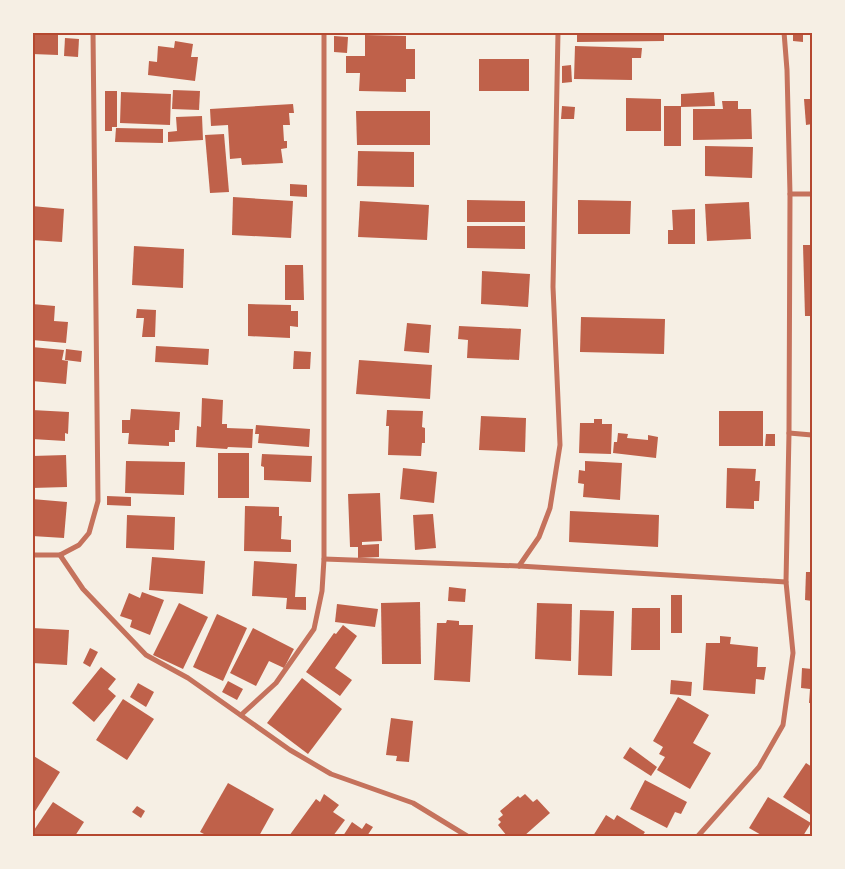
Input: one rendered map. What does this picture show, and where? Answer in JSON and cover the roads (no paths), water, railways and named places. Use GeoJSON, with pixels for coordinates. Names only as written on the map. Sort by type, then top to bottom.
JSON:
{"type":"FeatureCollection","features":[{"type":"Feature","properties":{"kind":"street"},"geometry":{"type":"LineString","coordinates":[[32,555],[60,555],[79,545],[88,533],[98,501],[93,32]]}},
{"type":"Feature","properties":{"kind":"street"},"geometry":{"type":"LineString","coordinates":[[241,715],[276,683],[314,629],[322,591],[324,559],[324,32]]}},
{"type":"Feature","properties":{"kind":"street"},"geometry":{"type":"LineString","coordinates":[[519,566],[539,537],[550,508],[560,445],[553,288],[558,32]]}},
{"type":"Feature","properties":{"kind":"street"},"geometry":{"type":"LineString","coordinates":[[698,836],[759,768],[784,724],[793,653],[786,582],[790,194],[787,70],[784,32]]}},
{"type":"Feature","properties":{"kind":"street"},"geometry":{"type":"LineString","coordinates":[[790,194],[812,194]]}},
{"type":"Feature","properties":{"kind":"street"},"geometry":{"type":"LineString","coordinates":[[789,433],[812,435]]}},
{"type":"Feature","properties":{"kind":"street"},"geometry":{"type":"LineString","coordinates":[[60,555],[83,589],[146,655],[188,678],[290,750],[331,774],[413,803],[467,836]]}},
{"type":"Feature","properties":{"kind":"street"},"geometry":{"type":"LineString","coordinates":[[324,559],[519,566],[786,582]]}}]}
